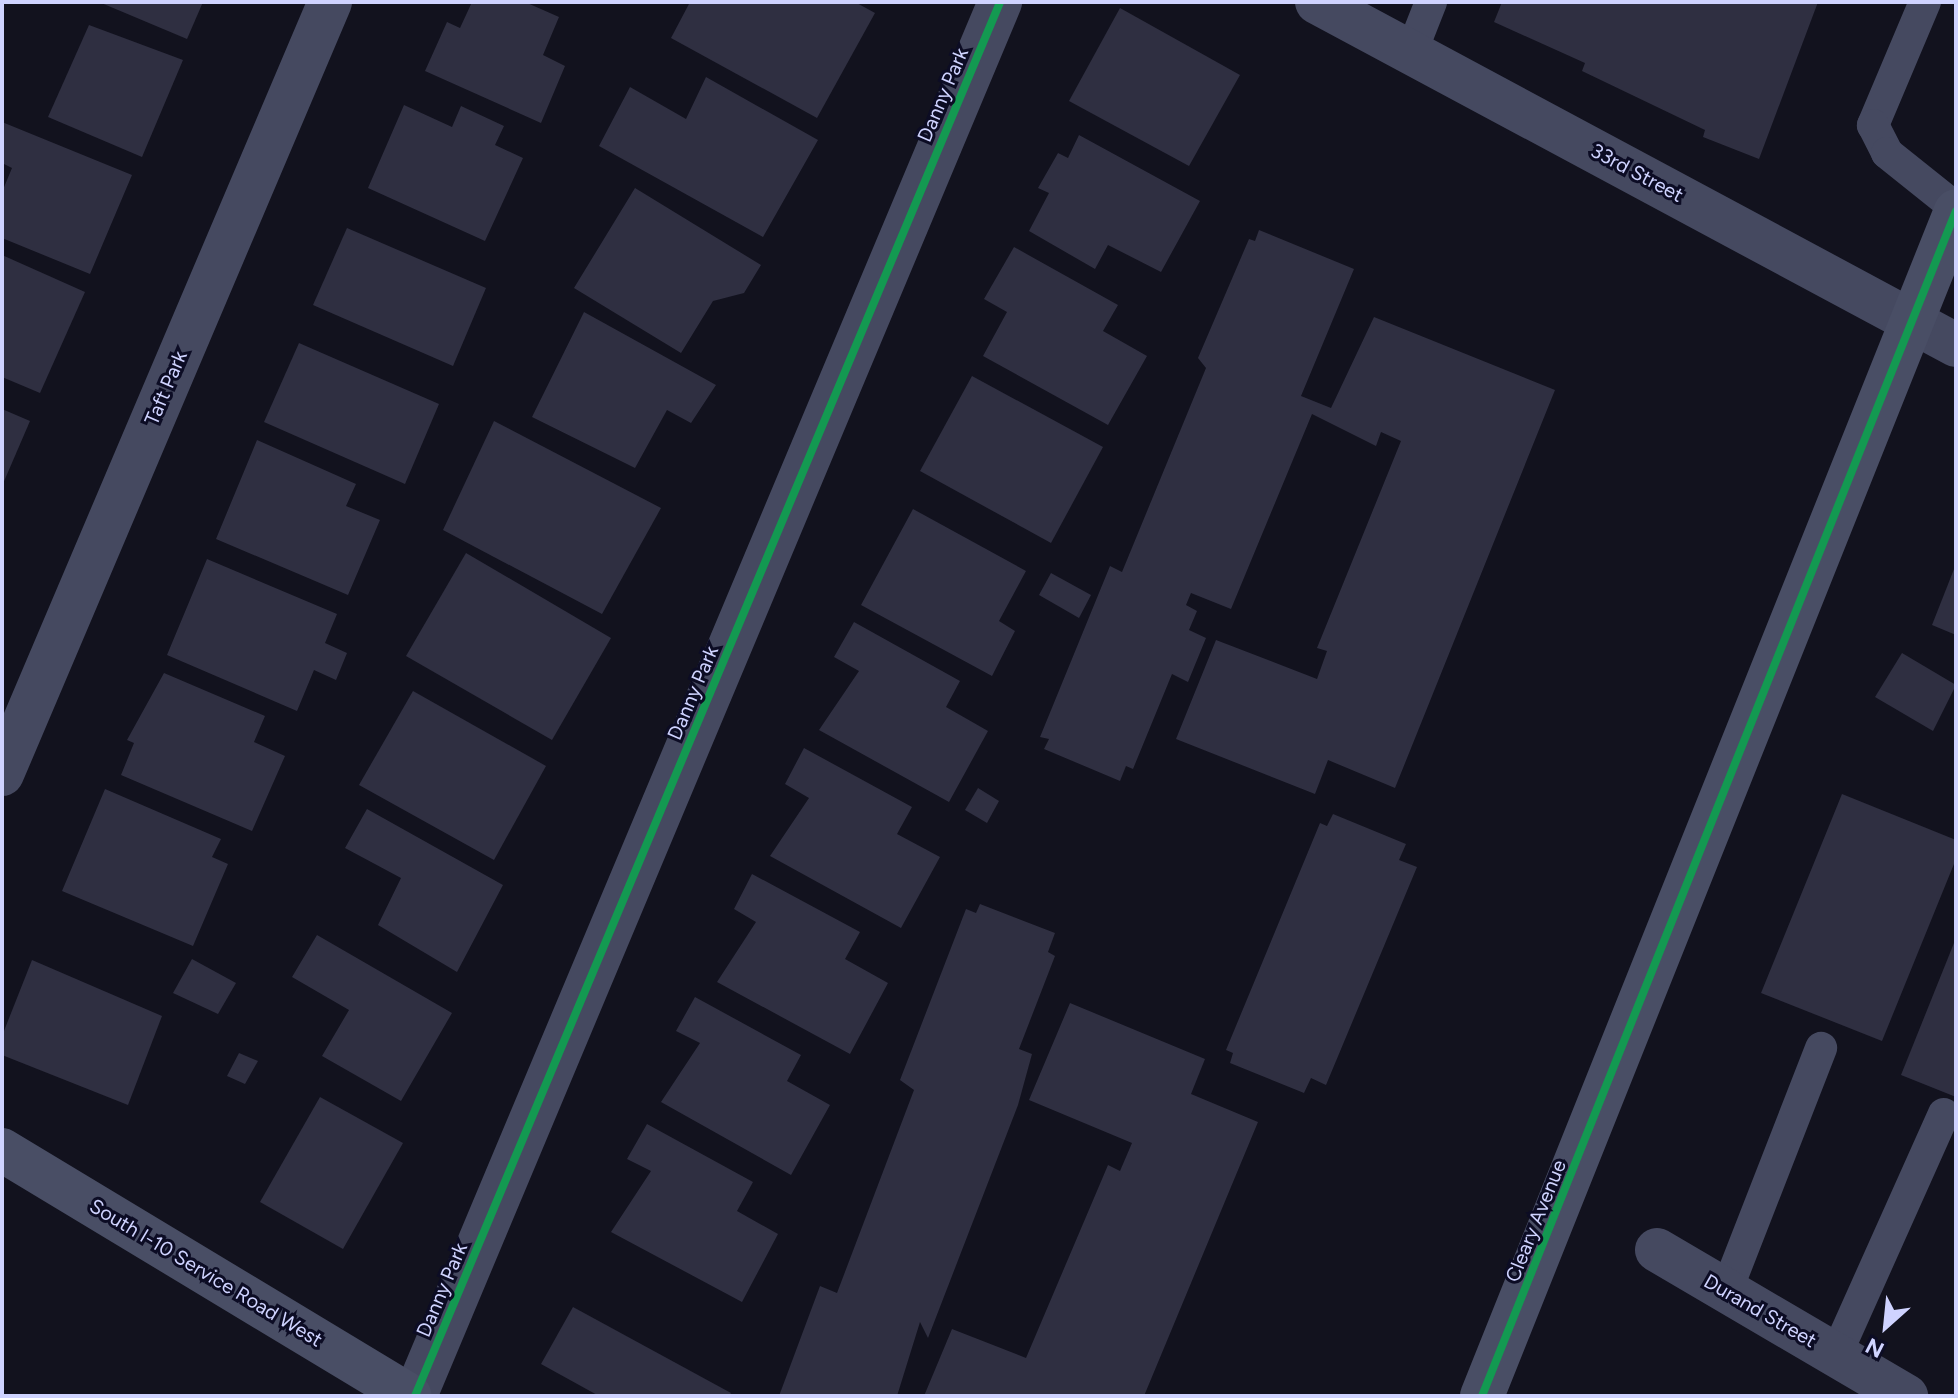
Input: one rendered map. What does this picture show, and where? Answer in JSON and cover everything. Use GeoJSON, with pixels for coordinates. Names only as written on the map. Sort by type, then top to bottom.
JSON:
{"type":"FeatureCollection","features":[{"type":"Feature","properties":{"kind":"street","name":"Taft Park"},"geometry":{"type":"LineString","coordinates":[[2,774],[330,2]]}},
{"type":"Feature","properties":{"kind":"street","name":"Danny Park"},"geometry":{"type":"LineString","coordinates":[[412,1396],[1000,2]]}},
{"type":"Feature","properties":{"kind":"street","name":"33rd Street"},"geometry":{"type":"LineString","coordinates":[[1317,2],[1956,345]]}},
{"type":"Feature","properties":{"kind":"street","name":"Cleary Avenue"},"geometry":{"type":"LineString","coordinates":[[1482,1396],[1778,669],[1956,210]]}},
{"type":"Feature","properties":{"kind":"street","name":"South I-10 Service Road West"},"geometry":{"type":"LineString","coordinates":[[2,1150],[412,1396]]}},
{"type":"Feature","properties":{"kind":"street","name":"Durand Street"},"geometry":{"type":"LineString","coordinates":[[1657,1250],[1906,1396]]}},
{"type":"Feature","properties":{"kind":"lane"},"geometry":{"type":"LineString","coordinates":[[1411,53],[1431,2]]}},
{"type":"Feature","properties":{"kind":"lane"},"geometry":{"type":"LineString","coordinates":[[1925,2],[1873,125],[1887,153],[1956,210]]}},
{"type":"Feature","properties":{"kind":"lane"},"geometry":{"type":"LineString","coordinates":[[1726,1292],[1821,1048]]}},
{"type":"Feature","properties":{"kind":"lane"},"geometry":{"type":"LineString","coordinates":[[1836,1355],[1944,1114]]}},
{"type":"Feature","properties":{"kind":"building"},"geometry":{"type":"Polygon","coordinates":[[[99,2],[203,2],[187,39],[99,2]]]}},
{"type":"Feature","properties":{"kind":"building"},"geometry":{"type":"Polygon","coordinates":[[[472,2],[525,2],[559,17],[543,55],[565,66],[541,123],[425,71],[447,22],[460,28],[472,2]]]}},
{"type":"Feature","properties":{"kind":"building"},"geometry":{"type":"Polygon","coordinates":[[[690,2],[855,2],[875,13],[817,118],[671,38],[690,2]]]}},
{"type":"Feature","properties":{"kind":"building"},"geometry":{"type":"Polygon","coordinates":[[[1502,2],[1818,2],[1759,159],[1703,137],[1705,130],[1582,71],[1585,63],[1494,22],[1502,2]]]}},
{"type":"Feature","properties":{"kind":"building"},"geometry":{"type":"Polygon","coordinates":[[[1120,8],[1240,75],[1189,166],[1069,101],[1120,8]]]}},
{"type":"Feature","properties":{"kind":"building"},"geometry":{"type":"Polygon","coordinates":[[[89,25],[183,60],[142,157],[48,117],[89,25]]]}},
{"type":"Feature","properties":{"kind":"building"},"geometry":{"type":"Polygon","coordinates":[[[706,77],[818,140],[763,237],[599,146],[630,87],[686,119],[706,77]]]}},
{"type":"Feature","properties":{"kind":"building"},"geometry":{"type":"Polygon","coordinates":[[[404,105],[452,127],[461,106],[504,126],[495,145],[523,158],[485,241],[368,188],[404,105]]]}},
{"type":"Feature","properties":{"kind":"building"},"geometry":{"type":"Polygon","coordinates":[[[2,122],[132,175],[90,274],[2,238],[2,192],[12,168],[2,163],[2,122]]]}},
{"type":"Feature","properties":{"kind":"building"},"geometry":{"type":"Polygon","coordinates":[[[1079,135],[1200,201],[1161,272],[1108,245],[1095,269],[1029,231],[1049,193],[1038,188],[1058,153],[1068,158],[1079,135]]]}},
{"type":"Feature","properties":{"kind":"building"},"geometry":{"type":"Polygon","coordinates":[[[635,188],[761,265],[744,293],[713,301],[681,353],[574,288],[635,188]]]}},
{"type":"Feature","properties":{"kind":"building"},"geometry":{"type":"Polygon","coordinates":[[[347,228],[486,288],[453,366],[313,305],[347,228]]]}},
{"type":"Feature","properties":{"kind":"building"},"geometry":{"type":"Polygon","coordinates":[[[1259,230],[1354,269],[1301,396],[1331,408],[1374,317],[1555,390],[1395,788],[1328,760],[1315,794],[1176,739],[1216,640],[1317,679],[1327,651],[1317,648],[1401,441],[1381,432],[1376,446],[1312,414],[1231,609],[1191,593],[1186,605],[1197,611],[1189,630],[1206,638],[1188,682],[1172,674],[1133,769],[1126,766],[1120,781],[1044,749],[1049,739],[1040,737],[1110,566],[1122,572],[1206,368],[1198,358],[1249,239],[1255,241],[1259,230]]]}},
{"type":"Feature","properties":{"kind":"building"},"geometry":{"type":"Polygon","coordinates":[[[1014,247],[1118,305],[1103,331],[1147,356],[1108,425],[983,356],[1007,312],[984,299],[1014,247]]]}},
{"type":"Feature","properties":{"kind":"building"},"geometry":{"type":"Polygon","coordinates":[[[2,255],[85,292],[40,393],[2,377],[2,255]]]}},
{"type":"Feature","properties":{"kind":"building"},"geometry":{"type":"Polygon","coordinates":[[[584,312],[716,385],[691,423],[667,410],[635,468],[532,417],[584,312]]]}},
{"type":"Feature","properties":{"kind":"building"},"geometry":{"type":"Polygon","coordinates":[[[299,343],[439,404],[405,484],[264,422],[299,343]]]}},
{"type":"Feature","properties":{"kind":"building"},"geometry":{"type":"Polygon","coordinates":[[[972,376],[1103,447],[1051,543],[920,471],[972,376]]]}},
{"type":"Feature","properties":{"kind":"building"},"geometry":{"type":"Polygon","coordinates":[[[2,409],[30,421],[2,486],[2,409]]]}},
{"type":"Feature","properties":{"kind":"building"},"geometry":{"type":"Polygon","coordinates":[[[494,421],[661,508],[602,614],[443,530],[494,421]]]}},
{"type":"Feature","properties":{"kind":"building"},"geometry":{"type":"Polygon","coordinates":[[[257,440],[356,484],[346,506],[380,520],[348,595],[216,539],[257,440]]]}},
{"type":"Feature","properties":{"kind":"building"},"geometry":{"type":"Polygon","coordinates":[[[913,509],[1026,571],[999,621],[1015,631],[992,676],[861,605],[913,509]]]}},
{"type":"Feature","properties":{"kind":"building"},"geometry":{"type":"Polygon","coordinates":[[[466,553],[611,638],[552,740],[406,656],[466,553]]]}},
{"type":"Feature","properties":{"kind":"building"},"geometry":{"type":"Polygon","coordinates":[[[207,559],[337,614],[325,643],[347,653],[336,680],[314,670],[297,711],[167,655],[207,559]]]}},
{"type":"Feature","properties":{"kind":"building"},"geometry":{"type":"Polygon","coordinates":[[[1956,564],[1956,635],[1932,625],[1956,564]]]}},
{"type":"Feature","properties":{"kind":"building"},"geometry":{"type":"Polygon","coordinates":[[[1051,573],[1091,595],[1079,618],[1039,595],[1051,573]]]}},
{"type":"Feature","properties":{"kind":"building"},"geometry":{"type":"Polygon","coordinates":[[[854,622],[960,681],[946,707],[988,731],[949,802],[819,730],[859,671],[834,657],[854,622]]]}},
{"type":"Feature","properties":{"kind":"building"},"geometry":{"type":"Polygon","coordinates":[[[1902,653],[1956,685],[1933,731],[1875,697],[1902,653]]]}},
{"type":"Feature","properties":{"kind":"building"},"geometry":{"type":"Polygon","coordinates":[[[164,673],[265,716],[254,742],[285,756],[252,831],[121,775],[134,743],[127,740],[164,673]]]}},
{"type":"Feature","properties":{"kind":"building"},"geometry":{"type":"Polygon","coordinates":[[[413,691],[546,766],[494,860],[359,785],[413,691]]]}},
{"type":"Feature","properties":{"kind":"building"},"geometry":{"type":"Polygon","coordinates":[[[804,748],[912,807],[897,834],[940,857],[901,928],[770,856],[809,798],[785,784],[804,748]]]}},
{"type":"Feature","properties":{"kind":"building"},"geometry":{"type":"Polygon","coordinates":[[[978,788],[999,801],[987,823],[965,810],[978,788]]]}},
{"type":"Feature","properties":{"kind":"building"},"geometry":{"type":"Polygon","coordinates":[[[105,789],[221,839],[212,857],[228,864],[193,946],[62,891],[105,789]]]}},
{"type":"Feature","properties":{"kind":"building"},"geometry":{"type":"Polygon","coordinates":[[[1842,794],[1956,840],[1956,859],[1882,1041],[1761,993],[1842,794]]]}},
{"type":"Feature","properties":{"kind":"building"},"geometry":{"type":"Polygon","coordinates":[[[367,809],[503,885],[457,972],[378,925],[401,878],[345,848],[367,809]]]}},
{"type":"Feature","properties":{"kind":"building"},"geometry":{"type":"Polygon","coordinates":[[[1333,814],[1406,844],[1399,860],[1417,867],[1326,1085],[1311,1078],[1304,1093],[1230,1063],[1233,1053],[1226,1050],[1320,823],[1327,826],[1333,814]]]}},
{"type":"Feature","properties":{"kind":"building"},"geometry":{"type":"Polygon","coordinates":[[[752,874],[860,932],[845,959],[888,983],[850,1054],[717,982],[756,922],[734,909],[752,874]]]}},
{"type":"Feature","properties":{"kind":"building"},"geometry":{"type":"Polygon","coordinates":[[[980,904],[1055,933],[1048,952],[1055,956],[1019,1049],[1032,1054],[1018,1105],[928,1338],[920,1322],[897,1396],[779,1396],[820,1286],[837,1293],[914,1090],[900,1080],[966,909],[976,913],[980,904]]]}},
{"type":"Feature","properties":{"kind":"building"},"geometry":{"type":"Polygon","coordinates":[[[317,935],[452,1013],[401,1101],[322,1056],[349,1010],[292,977],[317,935]]]}},
{"type":"Feature","properties":{"kind":"building"},"geometry":{"type":"Polygon","coordinates":[[[1956,938],[1956,1097],[1901,1075],[1956,938]]]}},
{"type":"Feature","properties":{"kind":"building"},"geometry":{"type":"Polygon","coordinates":[[[192,959],[236,983],[218,1014],[173,993],[192,959]]]}},
{"type":"Feature","properties":{"kind":"building"},"geometry":{"type":"Polygon","coordinates":[[[32,960],[162,1016],[128,1105],[2,1055],[2,1036],[32,960]]]}},
{"type":"Feature","properties":{"kind":"building"},"geometry":{"type":"Polygon","coordinates":[[[695,997],[801,1055],[787,1081],[830,1105],[791,1175],[661,1102],[700,1043],[676,1031],[695,997]]]}},
{"type":"Feature","properties":{"kind":"building"},"geometry":{"type":"Polygon","coordinates":[[[1070,1003],[1205,1059],[1191,1094],[1258,1122],[1144,1396],[924,1396],[952,1329],[1026,1358],[1108,1165],[1120,1171],[1132,1143],[1029,1100],[1070,1003]]]}},
{"type":"Feature","properties":{"kind":"building"},"geometry":{"type":"Polygon","coordinates":[[[239,1053],[258,1061],[245,1084],[227,1076],[239,1053]]]}},
{"type":"Feature","properties":{"kind":"building"},"geometry":{"type":"Polygon","coordinates":[[[320,1097],[403,1143],[343,1249],[260,1202],[320,1097]]]}},
{"type":"Feature","properties":{"kind":"building"},"geometry":{"type":"Polygon","coordinates":[[[647,1124],[753,1182],[737,1211],[778,1234],[742,1302],[611,1232],[651,1171],[627,1159],[647,1124]]]}},
{"type":"Feature","properties":{"kind":"building"},"geometry":{"type":"Polygon","coordinates":[[[573,1307],[731,1393],[729,1396],[599,1396],[541,1364],[573,1307]]]}},
{"type":"Feature","properties":{"kind":"cycle path"},"geometry":{"type":"LineString","coordinates":[[415,1396],[1000,2]]}},
{"type":"Feature","properties":{"kind":"cycle path"},"geometry":{"type":"LineString","coordinates":[[1482,1396],[1956,211]]}}]}
